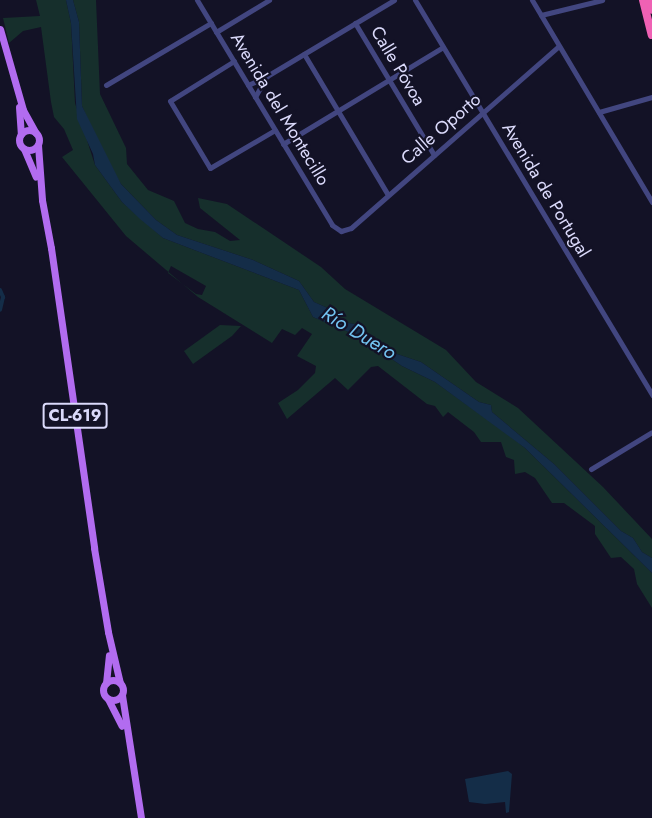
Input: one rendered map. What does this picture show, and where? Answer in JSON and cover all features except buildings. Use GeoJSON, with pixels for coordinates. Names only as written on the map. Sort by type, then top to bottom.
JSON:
{"type":"FeatureCollection","features":[{"type":"Feature","properties":{"kind":"highway"},"geometry":{"type":"LineString","coordinates":[[643,0],[652,35]]}},
{"type":"Feature","properties":{"kind":"highway"},"geometry":{"type":"LineString","coordinates":[[650,0],[652,10]]}},
{"type":"Feature","properties":{"kind":"main road","name":"CL-619"},"geometry":{"type":"LineString","coordinates":[[0,29],[23,110],[36,133],[42,200]]}},
{"type":"Feature","properties":{"kind":"main road","name":"CL-619"},"geometry":{"type":"LineString","coordinates":[[13,78],[21,134],[19,143],[35,173],[51,248],[108,632],[120,683],[141,818]]}},
{"type":"Feature","properties":{"kind":"main road"},"geometry":{"type":"LineString","coordinates":[[21,134],[30,130],[36,133]]}},
{"type":"Feature","properties":{"kind":"main road"},"geometry":{"type":"LineString","coordinates":[[23,148],[30,150],[38,145]]}},
{"type":"Feature","properties":{"kind":"main road","name":"CL-619"},"geometry":{"type":"LineString","coordinates":[[108,632],[109,664],[103,692],[122,723],[130,754]]}},
{"type":"Feature","properties":{"kind":"main road"},"geometry":{"type":"LineString","coordinates":[[106,683],[111,680],[120,683]]}},
{"type":"Feature","properties":{"kind":"main road"},"geometry":{"type":"LineString","coordinates":[[108,699],[115,700],[122,695]]}},
{"type":"Feature","properties":{"kind":"street","name":"Avenida del Montecillo"},"geometry":{"type":"LineString","coordinates":[[197,0],[333,225],[341,231]]}},
{"type":"Feature","properties":{"kind":"street"},"geometry":{"type":"LineString","coordinates":[[216,32],[269,0]]}},
{"type":"Feature","properties":{"kind":"street"},"geometry":{"type":"LineString","coordinates":[[248,85],[394,0]]}},
{"type":"Feature","properties":{"kind":"street","name":"Avenida de Portugal"},"geometry":{"type":"LineString","coordinates":[[415,0],[652,395]]}},
{"type":"Feature","properties":{"kind":"street"},"geometry":{"type":"LineString","coordinates":[[532,0],[652,201]]}},
{"type":"Feature","properties":{"kind":"street"},"geometry":{"type":"LineString","coordinates":[[541,15],[602,0]]}},
{"type":"Feature","properties":{"kind":"street"},"geometry":{"type":"LineString","coordinates":[[106,85],[211,23]]}},
{"type":"Feature","properties":{"kind":"street","name":"Calle Póvoa"},"geometry":{"type":"LineString","coordinates":[[356,23],[434,155]]}},
{"type":"Feature","properties":{"kind":"street","name":"Calle Oporto"},"geometry":{"type":"LineString","coordinates":[[341,231],[351,228],[559,46]]}},
{"type":"Feature","properties":{"kind":"street"},"geometry":{"type":"LineString","coordinates":[[283,144],[443,47]]}},
{"type":"Feature","properties":{"kind":"street"},"geometry":{"type":"LineString","coordinates":[[304,54],[388,195]]}},
{"type":"Feature","properties":{"kind":"street"},"geometry":{"type":"LineString","coordinates":[[234,61],[170,100],[203,157],[212,167],[275,130]]}},
{"type":"Feature","properties":{"kind":"street"},"geometry":{"type":"LineString","coordinates":[[255,97],[267,76]]}},
{"type":"Feature","properties":{"kind":"street"},"geometry":{"type":"LineString","coordinates":[[598,112],[652,97]]}},
{"type":"Feature","properties":{"kind":"street"},"geometry":{"type":"LineString","coordinates":[[591,469],[652,432]]}},
{"type":"Feature","properties":{"kind":"green space"},"geometry":{"type":"Polygon","coordinates":[[[36,0],[66,0],[71,23],[75,103],[95,165],[122,202],[163,238],[299,290],[313,317],[358,336],[402,366],[435,382],[506,433],[525,448],[652,573],[652,608],[637,584],[634,569],[621,557],[611,558],[595,534],[595,526],[564,503],[552,503],[535,478],[525,472],[515,474],[514,460],[506,457],[501,442],[481,442],[474,432],[448,412],[443,417],[435,406],[427,404],[378,366],[371,367],[348,390],[335,378],[287,419],[278,403],[298,390],[315,373],[316,366],[297,356],[312,334],[302,328],[295,335],[282,329],[272,343],[198,297],[183,284],[196,294],[202,295],[206,286],[171,266],[168,272],[126,236],[62,157],[73,150],[64,129],[54,117],[41,27],[23,31],[9,43],[3,18],[40,16],[36,0]]]}},
{"type":"Feature","properties":{"kind":"green space"},"geometry":{"type":"Polygon","coordinates":[[[73,0],[96,0],[100,94],[126,148],[127,164],[148,190],[174,201],[185,223],[198,229],[215,232],[230,241],[240,240],[200,208],[198,198],[227,204],[321,267],[345,289],[446,350],[476,382],[518,408],[603,487],[652,539],[652,558],[642,552],[633,538],[621,531],[554,464],[492,412],[491,405],[479,402],[421,362],[391,352],[361,330],[360,325],[343,322],[330,309],[314,302],[299,281],[253,260],[177,235],[156,220],[121,184],[103,154],[82,106],[79,22],[73,0]]]}},
{"type":"Feature","properties":{"kind":"green space"},"geometry":{"type":"Polygon","coordinates":[[[220,325],[241,326],[232,336],[193,364],[184,351],[220,325]]]}},
{"type":"Feature","properties":{"kind":"water","name":"Río Duero"},"geometry":{"type":"Polygon","coordinates":[[[66,0],[73,0],[79,22],[82,106],[121,184],[156,220],[177,235],[253,260],[299,281],[314,302],[330,309],[343,322],[360,325],[361,330],[391,352],[421,362],[479,402],[491,405],[492,412],[554,464],[621,531],[633,538],[642,552],[652,558],[652,573],[525,448],[435,382],[402,366],[358,336],[313,317],[299,290],[163,238],[122,202],[95,165],[93,154],[77,119],[71,23],[66,0]]]}},
{"type":"Feature","properties":{"kind":"water"},"geometry":{"type":"Polygon","coordinates":[[[508,771],[512,774],[509,812],[506,813],[505,802],[485,804],[469,802],[465,779],[508,771]]]}},
{"type":"Feature","properties":{"kind":"waterway"},"geometry":{"type":"LineString","coordinates":[[0,290],[3,297],[0,310]]}}]}
